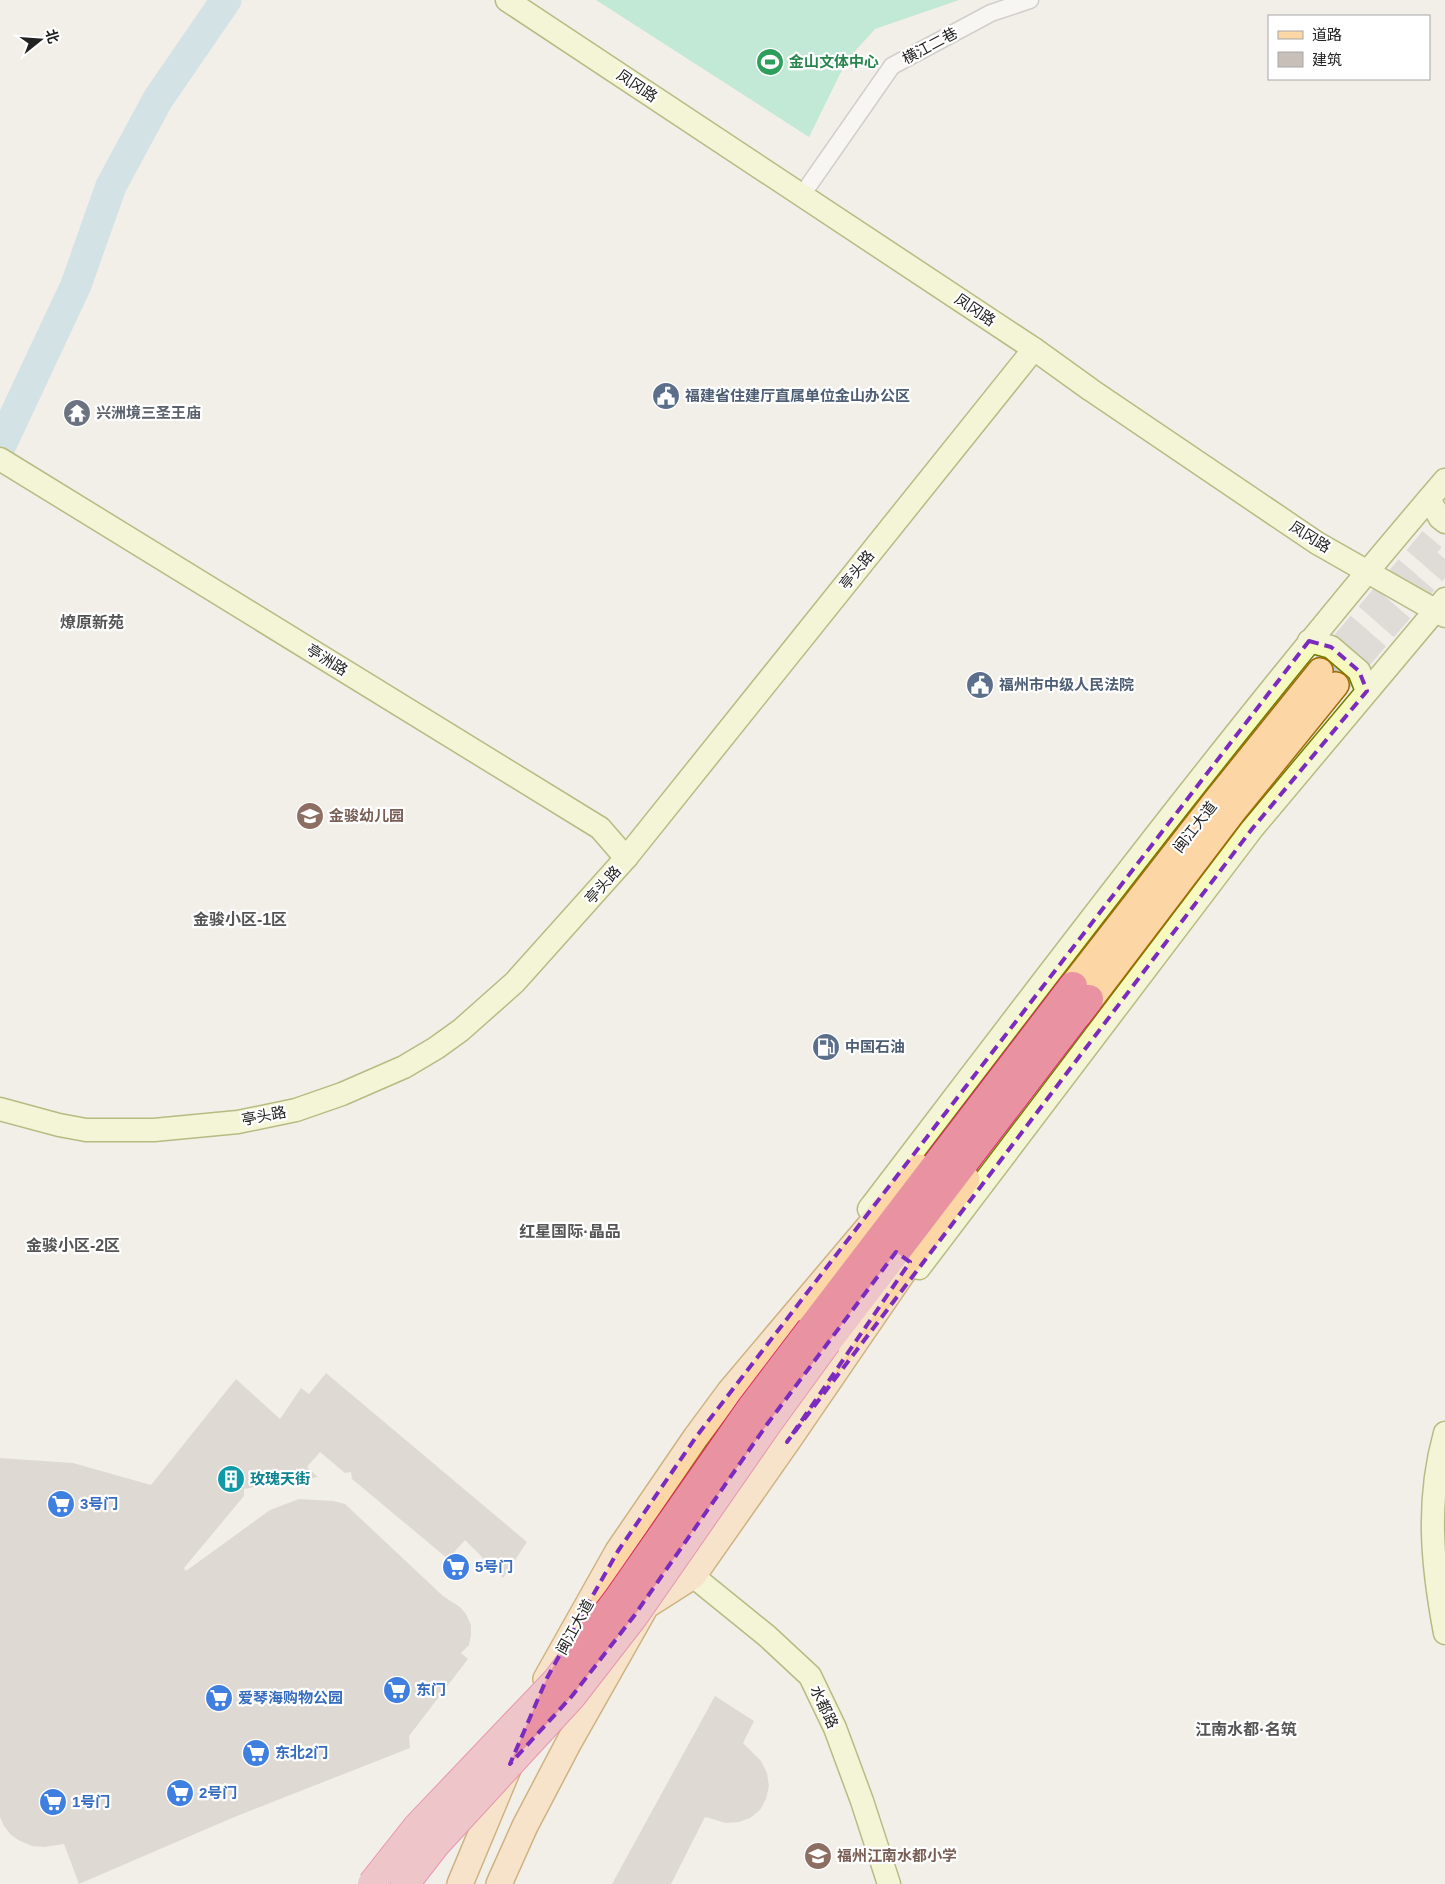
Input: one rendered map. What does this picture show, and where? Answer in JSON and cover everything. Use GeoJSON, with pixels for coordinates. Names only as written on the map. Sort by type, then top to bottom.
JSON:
{"type":"FeatureCollection","features":[{"type":"Feature","properties":{"kind":"highway"},"geometry":{"type":"LineString","coordinates":[[372,1884],[417,1827],[557,1680],[617,1600],[751,1408],[819,1336],[1081,993]]}},
{"type":"Feature","properties":{"kind":"highway"},"geometry":{"type":"LineString","coordinates":[[405,1884],[436,1844],[572,1696],[634,1616],[768,1423],[819,1336]]}},
{"type":"Feature","properties":{"kind":"main road","name":"凤冈路"},"geometry":{"type":"LineString","coordinates":[[507,0],[1034,349],[1091,390],[1296,528],[1367,572],[1442,609]]}},
{"type":"Feature","properties":{"kind":"main road","name":"亭头路"},"geometry":{"type":"LineString","coordinates":[[0,1109],[40,1121],[80,1129],[154,1130],[238,1122],[296,1110],[342,1094],[404,1067],[436,1048],[482,1013],[515,982],[626,858],[1034,349]]}},
{"type":"Feature","properties":{"kind":"main road","name":"亭洲路"},"geometry":{"type":"LineString","coordinates":[[0,458],[600,828],[626,858]]}},
{"type":"Feature","properties":{"kind":"main road"},"geometry":{"type":"LineString","coordinates":[[730,1391],[1137,859],[1309,641],[1445,480]]}},
{"type":"Feature","properties":{"kind":"main road"},"geometry":{"type":"LineString","coordinates":[[1429,499],[1440,518],[1445,522]]}},
{"type":"Feature","properties":{"kind":"main road"},"geometry":{"type":"LineString","coordinates":[[787,1442],[1252,829],[1367,691],[1442,609]]}},
{"type":"Feature","properties":{"kind":"main road"},"geometry":{"type":"LineString","coordinates":[[1309,641],[1332,647],[1359,671],[1367,691]]}},
{"type":"Feature","properties":{"kind":"main road","name":"闽江大道"},"geometry":{"type":"LineString","coordinates":[[460,1884],[547,1678],[618,1552],[696,1437],[730,1391],[1081,993],[1217,799],[1328,678]]}},
{"type":"Feature","properties":{"kind":"main road"},"geometry":{"type":"LineString","coordinates":[[499,1884],[525,1826],[555,1767],[646,1606],[693,1576],[787,1442],[1081,993]]}},
{"type":"Feature","properties":{"kind":"main road"},"geometry":{"type":"LineString","coordinates":[[1445,1433],[1433,1496],[1432,1534],[1434,1563],[1445,1633]]}},
{"type":"Feature","properties":{"kind":"main road","name":"水都路"},"geometry":{"type":"LineString","coordinates":[[693,1576],[767,1636],[810,1676],[835,1728],[862,1800],[889,1884]]}},
{"type":"Feature","properties":{"kind":"main road"},"geometry":{"type":"LineString","coordinates":[[448,1884],[480,1838]]}},
{"type":"Feature","properties":{"kind":"street","name":"横江二巷"},"geometry":{"type":"LineString","coordinates":[[802,195],[892,66],[991,12],[1030,0]]}},
{"type":"Feature","properties":{"kind":"highlighted area"},"geometry":{"type":"Polygon","coordinates":[[[1309,641],[1331,647],[1359,671],[1367,691],[1252,829],[787,1442],[910,1262],[896,1252],[768,1423],[634,1616],[572,1696],[510,1764],[547,1678],[618,1551],[696,1437],[1309,641]]]}},
{"type":"Feature","properties":{"kind":"green space","name":"金山文体中心"},"geometry":{"type":"Polygon","coordinates":[[[596,0],[959,0],[875,29],[856,50],[840,74],[809,137],[596,0]]]}},
{"type":"Feature","properties":{"kind":"building","name":"爱琴海购物公园"},"geometry":{"type":"Polygon","coordinates":[[[326,1373],[527,1542],[503,1578],[465,1540],[448,1559],[352,1479],[351,1472],[345,1473],[320,1452],[307,1467],[318,1477],[244,1489],[244,1496],[184,1568],[186,1571],[270,1510],[299,1499],[333,1501],[345,1504],[443,1596],[460,1607],[466,1614],[471,1625],[471,1635],[469,1645],[461,1653],[468,1659],[409,1736],[410,1748],[232,1818],[79,1884],[64,1844],[44,1847],[32,1846],[20,1841],[11,1835],[0,1817],[0,1458],[73,1463],[151,1485],[236,1379],[280,1419],[301,1388],[309,1394],[326,1373]]]}},
{"type":"Feature","properties":{"kind":"building"},"geometry":{"type":"Polygon","coordinates":[[[715,1696],[754,1721],[743,1743],[761,1761],[767,1773],[769,1786],[766,1799],[760,1810],[750,1818],[739,1822],[726,1823],[705,1817],[671,1884],[612,1884],[715,1696]]]}},
{"type":"Feature","properties":{"kind":"waterway"},"geometry":{"type":"LineString","coordinates":[[0,447],[76,285],[111,186],[158,99],[226,0]]}},
{"type":"Feature","properties":{"kind":"tunnel"},"geometry":{"type":"LineString","coordinates":[[1320,671],[1445,524]]}},
{"type":"Feature","properties":{"kind":"tunnel"},"geometry":{"type":"LineString","coordinates":[[1336,685],[1445,559]]}},
{"type":"Feature","properties":{"kind":"place","name":"金山文体中心"},"geometry":{"type":"Point","coordinates":[770,62]}},
{"type":"Feature","properties":{"kind":"place","name":"福建省住建厅直属单位金山办公区"},"geometry":{"type":"Point","coordinates":[666,396]}},
{"type":"Feature","properties":{"kind":"place","name":"兴洲境三圣王庙"},"geometry":{"type":"Point","coordinates":[77,413]}},
{"type":"Feature","properties":{"kind":"place","name":"福州市中级人民法院"},"geometry":{"type":"Point","coordinates":[980,685]}},
{"type":"Feature","properties":{"kind":"place","name":"金骏幼儿园"},"geometry":{"type":"Point","coordinates":[310,816]}},
{"type":"Feature","properties":{"kind":"place","name":"中国石油"},"geometry":{"type":"Point","coordinates":[826,1047]}},
{"type":"Feature","properties":{"kind":"place","name":"玫瑰天街"},"geometry":{"type":"Point","coordinates":[231,1479]}},
{"type":"Feature","properties":{"kind":"place","name":"3号门"},"geometry":{"type":"Point","coordinates":[61,1504]}},
{"type":"Feature","properties":{"kind":"place","name":"5号门"},"geometry":{"type":"Point","coordinates":[456,1567]}},
{"type":"Feature","properties":{"kind":"place","name":"东门"},"geometry":{"type":"Point","coordinates":[397,1690]}},
{"type":"Feature","properties":{"kind":"place","name":"爱琴海购物公园"},"geometry":{"type":"Point","coordinates":[219,1698]}},
{"type":"Feature","properties":{"kind":"place","name":"东北2门"},"geometry":{"type":"Point","coordinates":[256,1753]}},
{"type":"Feature","properties":{"kind":"place","name":"2号门"},"geometry":{"type":"Point","coordinates":[180,1793]}},
{"type":"Feature","properties":{"kind":"place","name":"1号门"},"geometry":{"type":"Point","coordinates":[53,1802]}},
{"type":"Feature","properties":{"kind":"place","name":"福州江南水都小学"},"geometry":{"type":"Point","coordinates":[818,1856]}},
{"type":"Feature","properties":{"kind":"district","name":"燎原新苑"},"geometry":{"type":"Point","coordinates":[92,622]}},
{"type":"Feature","properties":{"kind":"district","name":"金骏小区-1区"},"geometry":{"type":"Point","coordinates":[240,919]}},
{"type":"Feature","properties":{"kind":"district","name":"红星国际·晶品"},"geometry":{"type":"Point","coordinates":[570,1231]}},
{"type":"Feature","properties":{"kind":"district","name":"金骏小区-2区"},"geometry":{"type":"Point","coordinates":[73,1245]}},
{"type":"Feature","properties":{"kind":"district","name":"江南水都·名筑"},"geometry":{"type":"Point","coordinates":[1246,1729]}}]}
